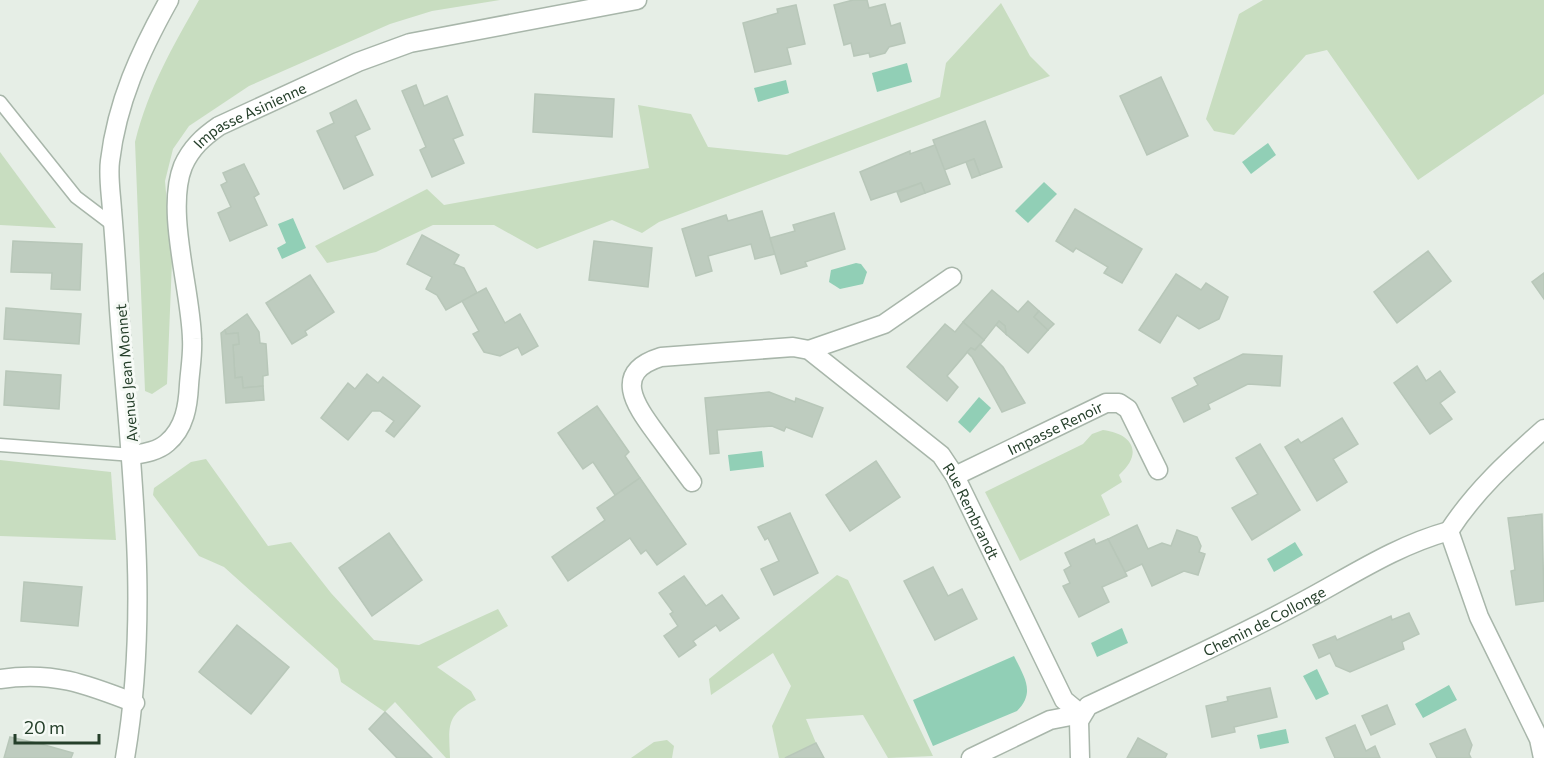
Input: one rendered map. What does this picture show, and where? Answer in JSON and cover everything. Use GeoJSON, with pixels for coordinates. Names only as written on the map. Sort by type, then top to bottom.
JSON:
{"type":"FeatureCollection","features":[{"type":"Feature","properties":{"kind":"street","name":"Avenue Jean Monnet"},"geometry":{"type":"LineString","coordinates":[[125,758],[135,703],[139,585],[133,454],[124,369],[109,165],[120,107],[135,64],[169,0]]}},
{"type":"Feature","properties":{"kind":"street","name":"Impasse Asinienne"},"geometry":{"type":"LineString","coordinates":[[133,454],[152,452],[168,443],[182,423],[187,408],[192,339],[177,213],[178,186],[191,150],[203,136],[358,62],[410,43],[637,0]]}},
{"type":"Feature","properties":{"kind":"street"},"geometry":{"type":"LineString","coordinates":[[692,482],[636,405],[631,386],[635,372],[645,362],[661,357],[793,347],[809,350],[884,324],[952,277]]}},
{"type":"Feature","properties":{"kind":"street","name":"Rue Rembrandt"},"geometry":{"type":"LineString","coordinates":[[809,350],[931,444],[955,476],[1064,700],[1081,714]]}},
{"type":"Feature","properties":{"kind":"street","name":"Impasse Renoir"},"geometry":{"type":"LineString","coordinates":[[955,476],[1106,403],[1119,403],[1128,409],[1158,470]]}},
{"type":"Feature","properties":{"kind":"street"},"geometry":{"type":"LineString","coordinates":[[1544,429],[1504,464],[1470,499],[1449,531],[1479,617],[1539,739],[1544,758]]}},
{"type":"Feature","properties":{"kind":"street","name":"Chemin de Collonge"},"geometry":{"type":"LineString","coordinates":[[971,758],[1050,720],[1081,714],[1088,706],[1240,634],[1385,555],[1416,540],[1449,531]]}},
{"type":"Feature","properties":{"kind":"street"},"geometry":{"type":"LineString","coordinates":[[0,679],[22,676],[60,677],[82,682],[135,703]]}},
{"type":"Feature","properties":{"kind":"street"},"geometry":{"type":"LineString","coordinates":[[1080,758],[1081,714]]}},
{"type":"Feature","properties":{"kind":"lane"},"geometry":{"type":"LineString","coordinates":[[0,102],[76,197],[114,225]]}},
{"type":"Feature","properties":{"kind":"lane"},"geometry":{"type":"LineString","coordinates":[[0,445],[133,454]]}},
{"type":"Feature","properties":{"kind":"shaded area"},"geometry":{"type":"Polygon","coordinates":[[[199,0],[500,0],[432,11],[390,24],[249,86],[189,126],[173,149],[165,181],[172,261],[167,384],[152,394],[145,391],[135,142],[154,86],[199,0]]]}},
{"type":"Feature","properties":{"kind":"shaded area"},"geometry":{"type":"Polygon","coordinates":[[[1263,0],[1544,0],[1544,94],[1418,180],[1327,50],[1306,55],[1234,135],[1214,131],[1206,119],[1239,14],[1263,0]]]}},
{"type":"Feature","properties":{"kind":"shaded area"},"geometry":{"type":"Polygon","coordinates":[[[1001,3],[1030,56],[1050,76],[659,222],[642,233],[612,220],[537,249],[494,225],[433,225],[376,252],[327,263],[315,246],[427,189],[444,205],[649,168],[638,105],[691,114],[708,147],[787,155],[940,97],[946,63],[1001,3]]]}},
{"type":"Feature","properties":{"kind":"shaded area"},"geometry":{"type":"Polygon","coordinates":[[[907,63],[912,82],[877,92],[872,73],[907,63]]]}},
{"type":"Feature","properties":{"kind":"shaded area"},"geometry":{"type":"Polygon","coordinates":[[[786,80],[789,93],[758,102],[754,88],[786,80]]]}},
{"type":"Feature","properties":{"kind":"shaded area"},"geometry":{"type":"Polygon","coordinates":[[[1268,143],[1276,155],[1251,174],[1242,162],[1268,143]]]}},
{"type":"Feature","properties":{"kind":"shaded area"},"geometry":{"type":"Polygon","coordinates":[[[0,152],[56,228],[0,225],[0,152]]]}},
{"type":"Feature","properties":{"kind":"shaded area"},"geometry":{"type":"Polygon","coordinates":[[[1044,182],[1057,194],[1028,223],[1015,211],[1044,182]]]}},
{"type":"Feature","properties":{"kind":"shaded area"},"geometry":{"type":"Polygon","coordinates":[[[293,218],[306,248],[282,259],[277,248],[286,243],[278,224],[293,218]]]}},
{"type":"Feature","properties":{"kind":"shaded area"},"geometry":{"type":"Polygon","coordinates":[[[856,263],[861,264],[867,272],[863,284],[840,289],[829,282],[831,270],[856,263]]]}},
{"type":"Feature","properties":{"kind":"shaded area"},"geometry":{"type":"Polygon","coordinates":[[[979,397],[991,408],[970,433],[958,422],[979,397]]]}},
{"type":"Feature","properties":{"kind":"shaded area"},"geometry":{"type":"Polygon","coordinates":[[[1103,430],[1114,432],[1128,440],[1133,453],[1131,460],[1119,475],[1122,482],[1101,495],[1110,515],[1020,561],[985,492],[1083,444],[1092,434],[1103,430]]]}},
{"type":"Feature","properties":{"kind":"shaded area"},"geometry":{"type":"Polygon","coordinates":[[[762,451],[764,467],[730,471],[728,455],[762,451]]]}},
{"type":"Feature","properties":{"kind":"shaded area"},"geometry":{"type":"Polygon","coordinates":[[[206,459],[268,546],[291,542],[331,593],[374,640],[419,645],[498,609],[508,626],[437,667],[471,691],[476,700],[459,711],[451,723],[450,758],[446,758],[395,702],[385,712],[341,682],[338,669],[224,567],[199,556],[153,495],[154,488],[191,462],[206,459]]]}},
{"type":"Feature","properties":{"kind":"shaded area"},"geometry":{"type":"Polygon","coordinates":[[[0,460],[111,472],[116,540],[0,536],[0,460]]]}},
{"type":"Feature","properties":{"kind":"shaded area"},"geometry":{"type":"Polygon","coordinates":[[[1295,542],[1303,555],[1274,572],[1267,559],[1295,542]]]}},
{"type":"Feature","properties":{"kind":"shaded area"},"geometry":{"type":"Polygon","coordinates":[[[837,575],[848,580],[933,756],[888,758],[863,715],[806,719],[816,743],[785,758],[779,758],[772,726],[791,686],[773,653],[711,695],[709,679],[837,575]]]}},
{"type":"Feature","properties":{"kind":"shaded area"},"geometry":{"type":"Polygon","coordinates":[[[1122,628],[1128,643],[1097,657],[1091,643],[1122,628]]]}},
{"type":"Feature","properties":{"kind":"shaded area"},"geometry":{"type":"Polygon","coordinates":[[[1014,656],[1027,691],[1023,704],[1017,711],[933,746],[913,700],[1014,656]]]}},
{"type":"Feature","properties":{"kind":"shaded area"},"geometry":{"type":"Polygon","coordinates":[[[1317,669],[1329,694],[1316,700],[1303,676],[1317,669]]]}},
{"type":"Feature","properties":{"kind":"shaded area"},"geometry":{"type":"Polygon","coordinates":[[[1449,685],[1457,700],[1423,718],[1415,704],[1449,685]]]}},
{"type":"Feature","properties":{"kind":"shaded area"},"geometry":{"type":"Polygon","coordinates":[[[1286,729],[1289,743],[1260,749],[1257,735],[1286,729]]]}},
{"type":"Feature","properties":{"kind":"shaded area"},"geometry":{"type":"Polygon","coordinates":[[[667,740],[674,746],[672,758],[631,758],[654,742],[667,740]]]}},
{"type":"Feature","properties":{"kind":"building"},"geometry":{"type":"Polygon","coordinates":[[[853,0],[867,0],[869,8],[885,4],[891,26],[900,23],[905,43],[889,47],[885,53],[870,57],[869,53],[854,56],[851,43],[844,45],[834,5],[853,0]]]}},
{"type":"Feature","properties":{"kind":"building"},"geometry":{"type":"Polygon","coordinates":[[[796,5],[805,44],[787,48],[791,64],[755,72],[743,23],[778,13],[777,9],[796,5]]]}},
{"type":"Feature","properties":{"kind":"building"},"geometry":{"type":"Polygon","coordinates":[[[1161,77],[1188,136],[1147,155],[1120,96],[1161,77]]]}},
{"type":"Feature","properties":{"kind":"building"},"geometry":{"type":"Polygon","coordinates":[[[416,85],[424,106],[447,96],[463,135],[453,139],[464,163],[432,177],[420,150],[426,147],[402,91],[416,85]]]}},
{"type":"Feature","properties":{"kind":"building"},"geometry":{"type":"Polygon","coordinates":[[[535,94],[614,99],[612,137],[533,132],[535,94]]]}},
{"type":"Feature","properties":{"kind":"building"},"geometry":{"type":"Polygon","coordinates":[[[356,100],[370,129],[355,136],[373,175],[344,189],[317,131],[334,123],[330,113],[356,100]]]}},
{"type":"Feature","properties":{"kind":"building"},"geometry":{"type":"Polygon","coordinates":[[[985,121],[1002,167],[980,175],[974,159],[944,170],[933,140],[985,121]]]}},
{"type":"Feature","properties":{"kind":"building"},"geometry":{"type":"Polygon","coordinates":[[[935,145],[950,184],[925,193],[921,183],[871,200],[860,172],[910,151],[910,154],[935,145]]]}},
{"type":"Feature","properties":{"kind":"building"},"geometry":{"type":"Polygon","coordinates":[[[974,159],[980,175],[972,178],[966,162],[974,159]]]}},
{"type":"Feature","properties":{"kind":"building"},"geometry":{"type":"Polygon","coordinates":[[[244,164],[259,194],[254,197],[267,225],[230,241],[218,213],[231,207],[221,185],[227,182],[223,173],[244,164]]]}},
{"type":"Feature","properties":{"kind":"building"},"geometry":{"type":"Polygon","coordinates":[[[921,183],[925,193],[901,202],[897,192],[921,183]]]}},
{"type":"Feature","properties":{"kind":"building"},"geometry":{"type":"Polygon","coordinates":[[[1075,209],[1142,249],[1122,283],[1104,273],[1108,267],[1076,248],[1073,252],[1056,241],[1075,209]]]}},
{"type":"Feature","properties":{"kind":"building"},"geometry":{"type":"Polygon","coordinates":[[[762,211],[775,254],[755,259],[751,244],[708,256],[712,271],[696,276],[682,229],[726,215],[728,221],[762,211]]]}},
{"type":"Feature","properties":{"kind":"building"},"geometry":{"type":"Polygon","coordinates":[[[834,213],[845,249],[805,262],[807,266],[781,274],[770,238],[795,231],[793,225],[834,213]]]}},
{"type":"Feature","properties":{"kind":"building"},"geometry":{"type":"Polygon","coordinates":[[[422,235],[459,255],[454,264],[464,268],[477,293],[446,310],[437,295],[426,289],[432,277],[407,264],[422,235]]]}},
{"type":"Feature","properties":{"kind":"building"},"geometry":{"type":"Polygon","coordinates":[[[13,241],[82,244],[80,290],[51,289],[52,273],[11,272],[13,241]]]}},
{"type":"Feature","properties":{"kind":"building"},"geometry":{"type":"Polygon","coordinates":[[[594,241],[652,248],[648,287],[589,280],[594,241]]]}},
{"type":"Feature","properties":{"kind":"building"},"geometry":{"type":"Polygon","coordinates":[[[1428,251],[1451,281],[1397,323],[1374,292],[1428,251]]]}},
{"type":"Feature","properties":{"kind":"building"},"geometry":{"type":"Polygon","coordinates":[[[1544,273],[1544,299],[1532,282],[1544,273]]]}},
{"type":"Feature","properties":{"kind":"building"},"geometry":{"type":"Polygon","coordinates":[[[1176,274],[1201,290],[1206,283],[1228,297],[1219,319],[1199,329],[1177,315],[1160,343],[1139,330],[1176,274]]]}},
{"type":"Feature","properties":{"kind":"building"},"geometry":{"type":"Polygon","coordinates":[[[310,275],[334,312],[305,331],[307,335],[292,344],[266,303],[310,275]]]}},
{"type":"Feature","properties":{"kind":"building"},"geometry":{"type":"Polygon","coordinates":[[[486,288],[505,323],[520,314],[538,346],[522,355],[518,347],[500,356],[484,352],[473,334],[479,331],[462,301],[486,288]]]}},
{"type":"Feature","properties":{"kind":"building"},"geometry":{"type":"Polygon","coordinates":[[[992,290],[1018,312],[1028,301],[1039,311],[1034,317],[1048,330],[1028,353],[1006,334],[1005,326],[999,321],[984,340],[963,322],[992,290]]]}},
{"type":"Feature","properties":{"kind":"building"},"geometry":{"type":"Polygon","coordinates":[[[6,308],[81,314],[79,344],[4,339],[6,308]]]}},
{"type":"Feature","properties":{"kind":"building"},"geometry":{"type":"Polygon","coordinates":[[[1039,311],[1054,324],[1048,330],[1034,317],[1039,311]]]}},
{"type":"Feature","properties":{"kind":"building"},"geometry":{"type":"Polygon","coordinates":[[[247,314],[259,332],[260,343],[266,344],[268,375],[263,376],[263,386],[243,388],[242,377],[235,378],[233,345],[239,344],[238,333],[226,334],[225,330],[247,314]]]}},
{"type":"Feature","properties":{"kind":"building"},"geometry":{"type":"Polygon","coordinates":[[[999,321],[1005,326],[1006,334],[996,325],[999,321]]]}},
{"type":"Feature","properties":{"kind":"building"},"geometry":{"type":"Polygon","coordinates":[[[963,322],[984,340],[975,350],[971,348],[947,376],[958,387],[947,401],[907,367],[945,324],[955,332],[963,322]]]}},
{"type":"Feature","properties":{"kind":"building"},"geometry":{"type":"Polygon","coordinates":[[[225,330],[226,334],[238,333],[239,344],[233,345],[235,378],[242,377],[243,388],[263,386],[264,400],[226,403],[221,333],[225,330]]]}},
{"type":"Feature","properties":{"kind":"building"},"geometry":{"type":"Polygon","coordinates":[[[980,344],[1003,367],[1025,403],[1002,412],[967,352],[971,348],[975,350],[980,344]]]}},
{"type":"Feature","properties":{"kind":"building"},"geometry":{"type":"Polygon","coordinates":[[[1243,354],[1282,356],[1280,386],[1248,384],[1208,404],[1210,409],[1184,422],[1172,398],[1198,385],[1194,378],[1243,354]]]}},
{"type":"Feature","properties":{"kind":"building"},"geometry":{"type":"Polygon","coordinates":[[[1417,366],[1426,381],[1440,371],[1455,392],[1440,403],[1452,419],[1430,434],[1394,383],[1417,366]]]}},
{"type":"Feature","properties":{"kind":"building"},"geometry":{"type":"Polygon","coordinates":[[[6,371],[61,375],[59,409],[4,405],[6,371]]]}},
{"type":"Feature","properties":{"kind":"building"},"geometry":{"type":"Polygon","coordinates":[[[367,374],[378,383],[383,377],[420,406],[394,437],[386,431],[394,421],[380,411],[372,411],[348,440],[321,418],[348,383],[355,389],[367,374]]]}},
{"type":"Feature","properties":{"kind":"building"},"geometry":{"type":"Polygon","coordinates":[[[769,392],[795,402],[796,398],[823,408],[812,437],[786,427],[784,431],[772,426],[717,430],[719,453],[710,454],[705,398],[769,392]]]}},
{"type":"Feature","properties":{"kind":"building"},"geometry":{"type":"Polygon","coordinates":[[[597,406],[629,452],[625,456],[640,478],[615,495],[593,462],[583,469],[558,433],[597,406]]]}},
{"type":"Feature","properties":{"kind":"building"},"geometry":{"type":"Polygon","coordinates":[[[1342,418],[1358,444],[1333,459],[1347,482],[1317,501],[1285,447],[1298,439],[1301,443],[1342,418]]]}},
{"type":"Feature","properties":{"kind":"building"},"geometry":{"type":"Polygon","coordinates":[[[1260,444],[1300,510],[1252,540],[1232,508],[1258,494],[1236,458],[1260,444]]]}},
{"type":"Feature","properties":{"kind":"building"},"geometry":{"type":"Polygon","coordinates":[[[876,461],[900,497],[850,531],[826,495],[876,461]]]}},
{"type":"Feature","properties":{"kind":"building"},"geometry":{"type":"Polygon","coordinates":[[[640,478],[686,544],[657,565],[646,550],[641,554],[630,538],[568,581],[552,557],[605,520],[597,508],[640,478]]]}},
{"type":"Feature","properties":{"kind":"building"},"geometry":{"type":"Polygon","coordinates":[[[790,513],[818,573],[774,595],[761,569],[779,561],[768,538],[765,540],[758,527],[790,513]]]}},
{"type":"Feature","properties":{"kind":"building"},"geometry":{"type":"Polygon","coordinates":[[[1542,514],[1544,601],[1516,605],[1511,571],[1515,570],[1508,518],[1542,514]]]}},
{"type":"Feature","properties":{"kind":"building"},"geometry":{"type":"Polygon","coordinates":[[[1137,525],[1148,549],[1162,543],[1171,546],[1177,530],[1197,537],[1201,546],[1199,552],[1205,554],[1198,575],[1184,571],[1152,586],[1142,564],[1125,572],[1108,539],[1137,525]]]}},
{"type":"Feature","properties":{"kind":"building"},"geometry":{"type":"Polygon","coordinates":[[[389,533],[422,580],[372,616],[339,568],[389,533]]]}},
{"type":"Feature","properties":{"kind":"building"},"geometry":{"type":"Polygon","coordinates":[[[1094,539],[1096,544],[1108,539],[1127,576],[1102,587],[1109,602],[1079,617],[1063,586],[1070,583],[1064,570],[1071,566],[1065,553],[1094,539]]]}},
{"type":"Feature","properties":{"kind":"building"},"geometry":{"type":"Polygon","coordinates":[[[933,567],[948,596],[962,589],[977,619],[935,640],[904,581],[933,567]]]}},
{"type":"Feature","properties":{"kind":"building"},"geometry":{"type":"Polygon","coordinates":[[[684,576],[706,606],[722,595],[739,618],[720,631],[716,625],[693,641],[696,645],[679,657],[664,636],[678,626],[670,614],[673,612],[659,593],[684,576]]]}},
{"type":"Feature","properties":{"kind":"building"},"geometry":{"type":"Polygon","coordinates":[[[24,582],[82,587],[78,626],[21,621],[24,582]]]}},
{"type":"Feature","properties":{"kind":"building"},"geometry":{"type":"Polygon","coordinates":[[[1409,613],[1419,634],[1402,642],[1404,649],[1350,672],[1336,666],[1330,653],[1319,658],[1313,645],[1335,636],[1337,640],[1391,616],[1392,620],[1409,613]]]}},
{"type":"Feature","properties":{"kind":"building"},"geometry":{"type":"Polygon","coordinates":[[[237,625],[289,667],[251,714],[199,672],[237,625]]]}},
{"type":"Feature","properties":{"kind":"building"},"geometry":{"type":"Polygon","coordinates":[[[1270,688],[1277,717],[1234,727],[1235,732],[1212,737],[1206,706],[1228,701],[1227,697],[1270,688]]]}},
{"type":"Feature","properties":{"kind":"building"},"geometry":{"type":"Polygon","coordinates":[[[1387,705],[1395,724],[1371,735],[1362,716],[1387,705]]]}},
{"type":"Feature","properties":{"kind":"building"},"geometry":{"type":"Polygon","coordinates":[[[385,712],[432,758],[397,758],[369,729],[385,712]]]}},
{"type":"Feature","properties":{"kind":"building"},"geometry":{"type":"Polygon","coordinates":[[[1355,725],[1366,751],[1375,746],[1380,758],[1335,758],[1326,738],[1355,725]]]}},
{"type":"Feature","properties":{"kind":"building"},"geometry":{"type":"Polygon","coordinates":[[[1465,729],[1472,745],[1469,754],[1471,758],[1437,758],[1430,744],[1465,729]]]}},
{"type":"Feature","properties":{"kind":"building"},"geometry":{"type":"Polygon","coordinates":[[[10,737],[73,753],[71,758],[4,758],[10,737]]]}},
{"type":"Feature","properties":{"kind":"building"},"geometry":{"type":"Polygon","coordinates":[[[1138,738],[1167,754],[1165,758],[1127,758],[1138,738]]]}},
{"type":"Feature","properties":{"kind":"building"},"geometry":{"type":"Polygon","coordinates":[[[816,743],[824,758],[785,758],[816,743]]]}}]}
